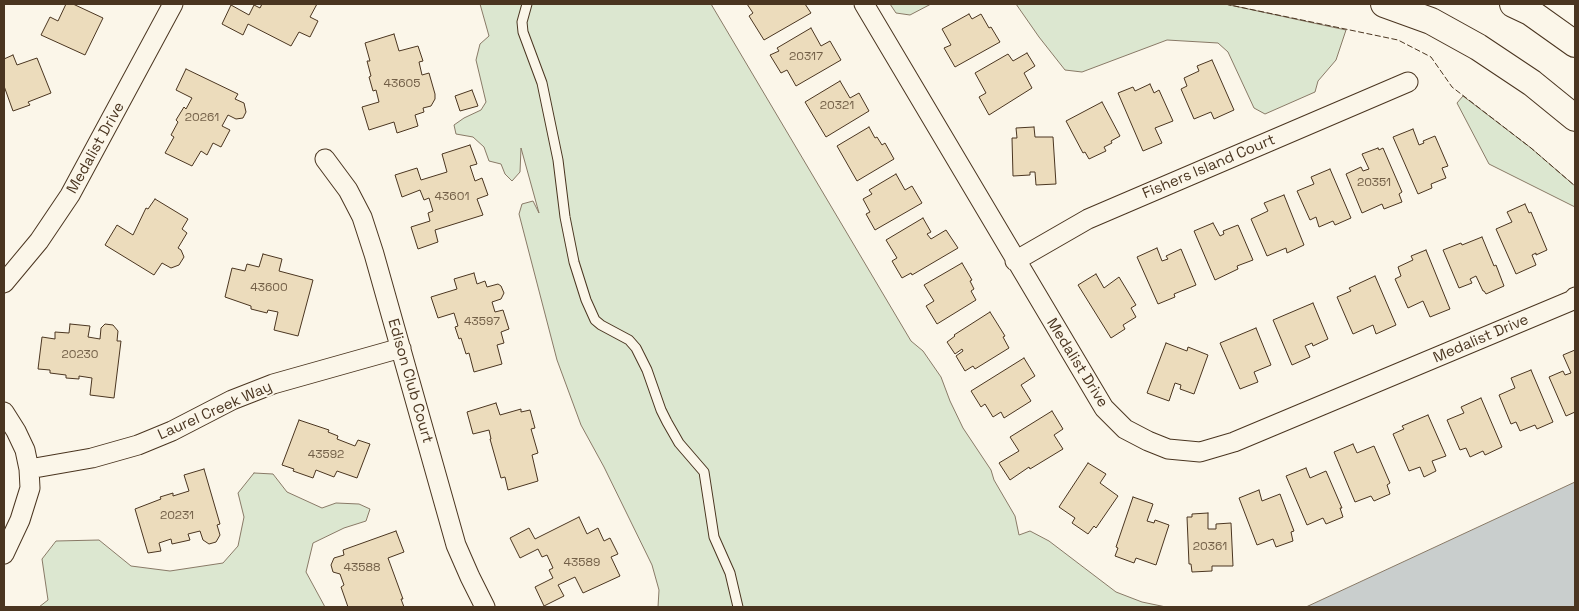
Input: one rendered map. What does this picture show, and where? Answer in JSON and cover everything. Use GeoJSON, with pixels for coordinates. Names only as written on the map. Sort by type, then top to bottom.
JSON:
{"type":"FeatureCollection","features":[{"type":"Feature","properties":{"kind":"main road"},"geometry":{"type":"LineString","coordinates":[[1384,4],[1431,22],[1478,46],[1532,83],[1575,118]]}},
{"type":"Feature","properties":{"kind":"main road"},"geometry":{"type":"LineString","coordinates":[[1513,4],[1530,12],[1575,44]]}},
{"type":"Feature","properties":{"kind":"street","name":"Medalist Drive"},"geometry":{"type":"LineString","coordinates":[[4,283],[39,241],[70,195],[172,4]]}},
{"type":"Feature","properties":{"kind":"street","name":"Medalist Drive"},"geometry":{"type":"LineString","coordinates":[[864,4],[1104,408],[1125,429],[1148,441],[1168,449],[1200,452],[1234,442],[1573,300],[1575,297]]}},
{"type":"Feature","properties":{"kind":"street","name":"Fishers Island Court"},"geometry":{"type":"LineString","coordinates":[[1015,261],[1088,219],[1408,82]]}},
{"type":"Feature","properties":{"kind":"street","name":"Edison Club Court"},"geometry":{"type":"LineString","coordinates":[[325,159],[348,190],[362,217],[456,545],[485,607]]}},
{"type":"Feature","properties":{"kind":"street","name":"Laurel Creek Way"},"geometry":{"type":"LineString","coordinates":[[29,469],[92,458],[138,445],[232,400],[273,384],[400,348]]}},
{"type":"Feature","properties":{"kind":"street"},"geometry":{"type":"LineString","coordinates":[[4,412],[25,450],[30,488],[20,520],[4,554]]}},
{"type":"Feature","properties":{"kind":"lane"},"geometry":{"type":"LineString","coordinates":[[527,4],[522,22],[523,32],[542,83],[558,160],[564,217],[574,262],[586,300],[595,320],[629,340],[636,348],[647,370],[660,410],[680,443],[704,472],[714,537],[732,579],[738,607]]}},
{"type":"Feature","properties":{"kind":"green space"},"geometry":{"type":"Polygon","coordinates":[[[480,4],[711,4],[911,341],[923,351],[941,377],[963,428],[991,470],[994,480],[1015,516],[1019,535],[1030,531],[1049,541],[1116,592],[1142,602],[1166,607],[658,607],[659,590],[652,565],[604,467],[581,425],[557,360],[519,214],[522,204],[533,201],[539,213],[521,148],[520,172],[512,181],[505,174],[501,164],[489,161],[484,147],[473,137],[456,134],[454,125],[481,110],[486,102],[476,60],[480,44],[489,36],[480,4]]]}},
{"type":"Feature","properties":{"kind":"green space"},"geometry":{"type":"Polygon","coordinates":[[[890,4],[931,4],[910,15],[896,13],[890,4]]]}},
{"type":"Feature","properties":{"kind":"green space"},"geometry":{"type":"Polygon","coordinates":[[[1016,4],[1225,4],[1346,30],[1336,60],[1318,81],[1315,92],[1265,114],[1254,108],[1228,52],[1218,43],[1167,40],[1082,72],[1065,70],[1016,4]]]}},
{"type":"Feature","properties":{"kind":"green space"},"geometry":{"type":"Polygon","coordinates":[[[1463,96],[1531,148],[1575,186],[1575,207],[1489,164],[1457,103],[1463,96]]]}},
{"type":"Feature","properties":{"kind":"green space"},"geometry":{"type":"Polygon","coordinates":[[[254,473],[273,474],[287,492],[322,508],[336,503],[359,504],[370,509],[366,521],[344,528],[313,543],[306,572],[325,607],[39,607],[48,600],[42,559],[56,541],[99,540],[131,566],[170,571],[223,563],[238,546],[244,517],[238,493],[254,473]]]}},
{"type":"Feature","properties":{"kind":"shaded area"},"geometry":{"type":"Polygon","coordinates":[[[1575,482],[1575,607],[1306,607],[1575,482]]]}},
{"type":"Feature","properties":{"kind":"building"},"geometry":{"type":"Polygon","coordinates":[[[66,4],[73,4],[103,18],[85,55],[41,35],[50,17],[58,21],[66,4]]]}},
{"type":"Feature","properties":{"kind":"building"},"geometry":{"type":"Polygon","coordinates":[[[262,4],[317,4],[310,17],[318,21],[310,37],[299,32],[291,46],[248,24],[243,35],[222,24],[231,5],[249,15],[254,5],[260,8],[262,4]]]}},
{"type":"Feature","properties":{"kind":"building"},"geometry":{"type":"Polygon","coordinates":[[[747,4],[805,4],[811,13],[764,40],[749,16],[753,13],[747,4]]]}},
{"type":"Feature","properties":{"kind":"building"},"geometry":{"type":"Polygon","coordinates":[[[969,14],[972,19],[981,14],[1000,42],[955,67],[944,48],[951,45],[942,29],[969,14]]]}},
{"type":"Feature","properties":{"kind":"building"},"geometry":{"type":"Polygon","coordinates":[[[811,28],[821,46],[830,41],[841,60],[796,86],[787,70],[781,73],[770,55],[779,51],[777,48],[811,28]]]}},
{"type":"Feature","properties":{"kind":"building"},"geometry":{"type":"Polygon","coordinates":[[[394,34],[399,51],[418,46],[423,61],[419,62],[422,75],[429,73],[435,99],[431,106],[423,108],[424,112],[415,115],[418,126],[397,133],[394,122],[369,130],[362,107],[379,102],[376,90],[373,91],[369,77],[371,76],[367,61],[370,61],[365,43],[394,34]]]}},
{"type":"Feature","properties":{"kind":"building"},"geometry":{"type":"Polygon","coordinates":[[[1027,53],[1035,66],[1024,73],[1032,88],[989,115],[979,97],[986,93],[975,73],[1008,54],[1013,61],[1027,53]]]}},
{"type":"Feature","properties":{"kind":"building"},"geometry":{"type":"Polygon","coordinates":[[[13,55],[17,65],[37,58],[51,93],[28,102],[30,105],[13,111],[4,86],[4,59],[13,55]]]}},
{"type":"Feature","properties":{"kind":"building"},"geometry":{"type":"Polygon","coordinates":[[[1212,60],[1234,110],[1214,119],[1211,112],[1194,119],[1181,89],[1187,86],[1184,78],[1199,71],[1197,66],[1212,60]]]}},
{"type":"Feature","properties":{"kind":"building"},"geometry":{"type":"Polygon","coordinates":[[[186,69],[238,94],[235,99],[244,103],[246,112],[243,118],[236,119],[228,115],[222,126],[230,130],[221,147],[213,143],[207,155],[201,151],[192,166],[165,153],[174,137],[171,135],[178,122],[176,120],[184,107],[186,109],[192,98],[176,90],[186,69]]]}},
{"type":"Feature","properties":{"kind":"building"},"geometry":{"type":"Polygon","coordinates":[[[840,81],[850,98],[859,93],[869,111],[826,137],[805,102],[840,81]]]}},
{"type":"Feature","properties":{"kind":"building"},"geometry":{"type":"Polygon","coordinates":[[[1150,84],[1154,93],[1159,90],[1173,121],[1155,128],[1162,143],[1143,151],[1118,93],[1133,87],[1135,91],[1150,84]]]}},
{"type":"Feature","properties":{"kind":"building"},"geometry":{"type":"Polygon","coordinates":[[[472,90],[478,106],[460,111],[455,96],[472,90]]]}},
{"type":"Feature","properties":{"kind":"building"},"geometry":{"type":"Polygon","coordinates":[[[1102,102],[1120,136],[1104,147],[1106,151],[1089,159],[1085,152],[1083,153],[1066,121],[1102,102]]]}},
{"type":"Feature","properties":{"kind":"building"},"geometry":{"type":"Polygon","coordinates":[[[869,127],[875,138],[877,137],[882,145],[885,143],[894,159],[857,181],[837,146],[869,127]]]}},
{"type":"Feature","properties":{"kind":"building"},"geometry":{"type":"Polygon","coordinates":[[[1034,127],[1035,137],[1053,137],[1056,184],[1036,185],[1035,172],[1030,172],[1030,175],[1013,176],[1012,138],[1017,138],[1016,128],[1034,127]]]}},
{"type":"Feature","properties":{"kind":"building"},"geometry":{"type":"Polygon","coordinates":[[[1413,129],[1419,145],[1424,143],[1423,141],[1435,136],[1448,166],[1442,168],[1446,178],[1431,184],[1432,188],[1418,194],[1393,137],[1413,129]]]}},
{"type":"Feature","properties":{"kind":"building"},"geometry":{"type":"Polygon","coordinates":[[[470,145],[477,164],[470,166],[475,181],[482,178],[488,195],[477,199],[483,215],[435,230],[438,242],[418,249],[411,227],[430,221],[428,213],[433,211],[429,198],[424,200],[420,190],[402,197],[395,175],[417,168],[421,180],[447,172],[442,154],[470,145]]]}},
{"type":"Feature","properties":{"kind":"building"},"geometry":{"type":"Polygon","coordinates":[[[1378,148],[1379,150],[1383,148],[1402,192],[1399,194],[1402,202],[1384,209],[1382,204],[1362,213],[1346,174],[1361,167],[1363,171],[1369,169],[1362,154],[1378,148]]]}},
{"type":"Feature","properties":{"kind":"building"},"geometry":{"type":"Polygon","coordinates":[[[1330,169],[1351,218],[1335,225],[1333,221],[1319,227],[1316,217],[1310,220],[1297,191],[1314,184],[1311,177],[1330,169]]]}},
{"type":"Feature","properties":{"kind":"building"},"geometry":{"type":"Polygon","coordinates":[[[896,174],[905,190],[912,186],[922,203],[875,230],[866,214],[870,212],[863,199],[872,194],[869,190],[896,174]]]}},
{"type":"Feature","properties":{"kind":"building"},"geometry":{"type":"Polygon","coordinates":[[[1284,195],[1304,245],[1287,253],[1286,248],[1267,256],[1251,219],[1268,211],[1264,203],[1284,195]]]}},
{"type":"Feature","properties":{"kind":"building"},"geometry":{"type":"Polygon","coordinates":[[[155,199],[188,219],[182,229],[187,233],[178,248],[184,257],[179,265],[171,268],[162,263],[154,275],[105,245],[117,225],[133,235],[146,208],[148,209],[155,199]]]}},
{"type":"Feature","properties":{"kind":"building"},"geometry":{"type":"Polygon","coordinates":[[[1525,204],[1529,213],[1531,212],[1547,250],[1532,255],[1536,265],[1516,274],[1496,229],[1512,222],[1507,212],[1525,204]]]}},
{"type":"Feature","properties":{"kind":"building"},"geometry":{"type":"Polygon","coordinates":[[[923,218],[931,232],[927,234],[931,239],[946,230],[958,248],[912,275],[911,273],[902,278],[892,261],[897,258],[886,240],[923,218]]]}},
{"type":"Feature","properties":{"kind":"building"},"geometry":{"type":"Polygon","coordinates":[[[1213,223],[1220,236],[1224,234],[1223,231],[1238,225],[1253,260],[1237,266],[1238,269],[1215,280],[1194,231],[1213,223]]]}},
{"type":"Feature","properties":{"kind":"building"},"geometry":{"type":"Polygon","coordinates":[[[1482,237],[1504,286],[1486,294],[1476,276],[1470,279],[1472,283],[1459,288],[1443,250],[1482,237]]]}},
{"type":"Feature","properties":{"kind":"building"},"geometry":{"type":"Polygon","coordinates":[[[1157,248],[1162,261],[1168,259],[1166,256],[1181,249],[1196,285],[1174,294],[1175,297],[1158,304],[1137,257],[1157,248]]]}},
{"type":"Feature","properties":{"kind":"building"},"geometry":{"type":"Polygon","coordinates":[[[1426,250],[1450,309],[1430,317],[1423,301],[1408,308],[1395,279],[1401,276],[1398,267],[1413,260],[1411,256],[1426,250]]]}},
{"type":"Feature","properties":{"kind":"building"},"geometry":{"type":"Polygon","coordinates":[[[263,254],[282,259],[279,271],[313,280],[298,336],[274,330],[278,312],[268,310],[267,313],[251,309],[251,306],[225,297],[232,268],[245,271],[247,264],[259,267],[263,254]]]}},
{"type":"Feature","properties":{"kind":"building"},"geometry":{"type":"Polygon","coordinates":[[[962,263],[972,280],[970,281],[974,289],[971,291],[976,300],[937,324],[926,306],[934,301],[924,285],[962,263]]]}},
{"type":"Feature","properties":{"kind":"building"},"geometry":{"type":"Polygon","coordinates":[[[474,273],[477,284],[485,281],[487,287],[498,284],[501,286],[504,293],[501,299],[492,302],[495,312],[503,310],[509,329],[501,332],[504,343],[497,345],[502,364],[474,372],[469,353],[466,354],[461,338],[459,339],[455,327],[458,326],[454,313],[438,318],[431,297],[457,289],[454,279],[474,273]]]}},
{"type":"Feature","properties":{"kind":"building"},"geometry":{"type":"Polygon","coordinates":[[[1096,274],[1104,288],[1119,277],[1136,305],[1131,308],[1136,317],[1123,325],[1125,329],[1111,338],[1078,285],[1096,274]]]}},
{"type":"Feature","properties":{"kind":"building"},"geometry":{"type":"Polygon","coordinates":[[[1375,276],[1396,325],[1376,334],[1373,325],[1353,334],[1337,297],[1351,291],[1349,288],[1375,276]]]}},
{"type":"Feature","properties":{"kind":"building"},"geometry":{"type":"Polygon","coordinates":[[[1313,303],[1328,339],[1313,346],[1312,343],[1305,346],[1310,357],[1292,365],[1273,320],[1313,303]]]}},
{"type":"Feature","properties":{"kind":"building"},"geometry":{"type":"Polygon","coordinates":[[[990,312],[1005,336],[1003,337],[1009,348],[975,369],[973,366],[965,371],[956,356],[963,351],[962,349],[955,354],[947,342],[954,335],[990,312]]]}},
{"type":"Feature","properties":{"kind":"building"},"geometry":{"type":"Polygon","coordinates":[[[70,324],[90,326],[88,337],[100,339],[101,328],[105,324],[113,325],[118,331],[117,341],[121,341],[114,398],[90,395],[92,378],[79,376],[79,379],[66,378],[66,375],[50,373],[50,370],[38,369],[42,337],[55,339],[55,332],[69,333],[70,324]]]}},
{"type":"Feature","properties":{"kind":"building"},"geometry":{"type":"Polygon","coordinates":[[[1256,328],[1271,365],[1254,372],[1258,382],[1240,389],[1220,343],[1256,328]]]}},
{"type":"Feature","properties":{"kind":"building"},"geometry":{"type":"Polygon","coordinates":[[[1166,343],[1187,351],[1188,347],[1208,355],[1194,394],[1180,389],[1181,385],[1175,383],[1169,401],[1147,393],[1166,343]]]}},
{"type":"Feature","properties":{"kind":"building"},"geometry":{"type":"Polygon","coordinates":[[[1575,350],[1575,412],[1566,416],[1549,377],[1563,371],[1565,375],[1571,373],[1563,355],[1575,350]]]}},
{"type":"Feature","properties":{"kind":"building"},"geometry":{"type":"Polygon","coordinates":[[[1024,358],[1035,376],[1021,385],[1031,401],[1004,418],[1001,412],[993,417],[985,404],[981,407],[971,391],[1024,358]]]}},
{"type":"Feature","properties":{"kind":"building"},"geometry":{"type":"Polygon","coordinates":[[[1531,370],[1553,422],[1537,429],[1535,425],[1520,431],[1516,422],[1511,424],[1499,395],[1515,388],[1511,378],[1531,370]]]}},
{"type":"Feature","properties":{"kind":"building"},"geometry":{"type":"Polygon","coordinates":[[[1481,398],[1502,447],[1485,455],[1483,451],[1470,457],[1466,448],[1460,450],[1447,420],[1464,413],[1461,407],[1481,398]]]}},
{"type":"Feature","properties":{"kind":"building"},"geometry":{"type":"Polygon","coordinates":[[[496,403],[500,415],[521,409],[521,412],[530,410],[535,428],[531,429],[538,453],[532,455],[538,481],[508,490],[505,477],[501,478],[489,430],[473,434],[467,412],[496,403]]]}},
{"type":"Feature","properties":{"kind":"building"},"geometry":{"type":"Polygon","coordinates":[[[1052,411],[1063,429],[1054,435],[1063,449],[1030,469],[1029,467],[1010,480],[999,463],[1019,451],[1010,437],[1052,411]]]}},
{"type":"Feature","properties":{"kind":"building"},"geometry":{"type":"Polygon","coordinates":[[[1428,415],[1446,456],[1432,461],[1436,471],[1424,477],[1420,467],[1409,471],[1393,434],[1404,429],[1402,426],[1428,415]]]}},
{"type":"Feature","properties":{"kind":"building"},"geometry":{"type":"Polygon","coordinates":[[[299,420],[329,430],[328,432],[338,436],[337,439],[355,446],[358,440],[370,444],[357,478],[337,471],[334,477],[316,470],[313,478],[282,465],[299,420]]]}},
{"type":"Feature","properties":{"kind":"building"},"geometry":{"type":"Polygon","coordinates":[[[1353,444],[1357,453],[1374,446],[1390,483],[1387,485],[1390,494],[1374,501],[1371,496],[1355,502],[1334,452],[1353,444]]]}},
{"type":"Feature","properties":{"kind":"building"},"geometry":{"type":"Polygon","coordinates":[[[1088,463],[1106,474],[1100,483],[1118,496],[1096,528],[1094,526],[1088,534],[1072,523],[1075,518],[1059,507],[1088,463]]]}},
{"type":"Feature","properties":{"kind":"building"},"geometry":{"type":"Polygon","coordinates":[[[1306,468],[1310,478],[1326,471],[1342,508],[1340,508],[1343,517],[1326,524],[1323,518],[1307,525],[1286,476],[1306,468]]]}},
{"type":"Feature","properties":{"kind":"building"},"geometry":{"type":"Polygon","coordinates":[[[204,469],[220,524],[217,525],[220,535],[216,542],[209,544],[203,540],[200,531],[188,534],[190,540],[172,544],[171,539],[159,543],[161,551],[148,553],[135,509],[161,499],[160,497],[173,493],[173,496],[189,491],[184,475],[204,469]]]}},
{"type":"Feature","properties":{"kind":"building"},"geometry":{"type":"Polygon","coordinates":[[[1259,490],[1262,501],[1280,494],[1294,531],[1291,532],[1293,541],[1276,547],[1273,539],[1257,545],[1239,498],[1259,490]]]}},
{"type":"Feature","properties":{"kind":"building"},"geometry":{"type":"Polygon","coordinates":[[[1133,497],[1153,504],[1147,521],[1154,523],[1155,520],[1169,525],[1156,565],[1136,558],[1134,563],[1115,556],[1118,548],[1116,547],[1133,497]]]}},
{"type":"Feature","properties":{"kind":"building"},"geometry":{"type":"Polygon","coordinates":[[[1208,513],[1208,529],[1216,529],[1216,524],[1231,523],[1233,566],[1212,566],[1212,571],[1192,572],[1191,564],[1189,564],[1187,517],[1192,517],[1192,514],[1208,513]]]}},
{"type":"Feature","properties":{"kind":"building"},"geometry":{"type":"Polygon","coordinates":[[[579,517],[587,534],[598,528],[604,541],[610,538],[618,554],[611,557],[620,576],[583,593],[575,577],[558,585],[564,596],[544,606],[535,587],[553,578],[549,570],[553,568],[547,555],[542,557],[538,549],[520,558],[510,538],[529,528],[535,539],[579,517]]]}},
{"type":"Feature","properties":{"kind":"building"},"geometry":{"type":"Polygon","coordinates":[[[396,531],[404,552],[388,558],[403,599],[401,599],[404,607],[348,607],[341,587],[344,585],[340,574],[333,572],[331,565],[334,558],[344,555],[343,550],[396,531]]]}},
{"type":"Feature","properties":{"kind":"fence"},"geometry":{"type":"LineString","coordinates":[[1225,4],[1398,40],[1431,57],[1452,87],[1531,148],[1575,186]]}}]}
